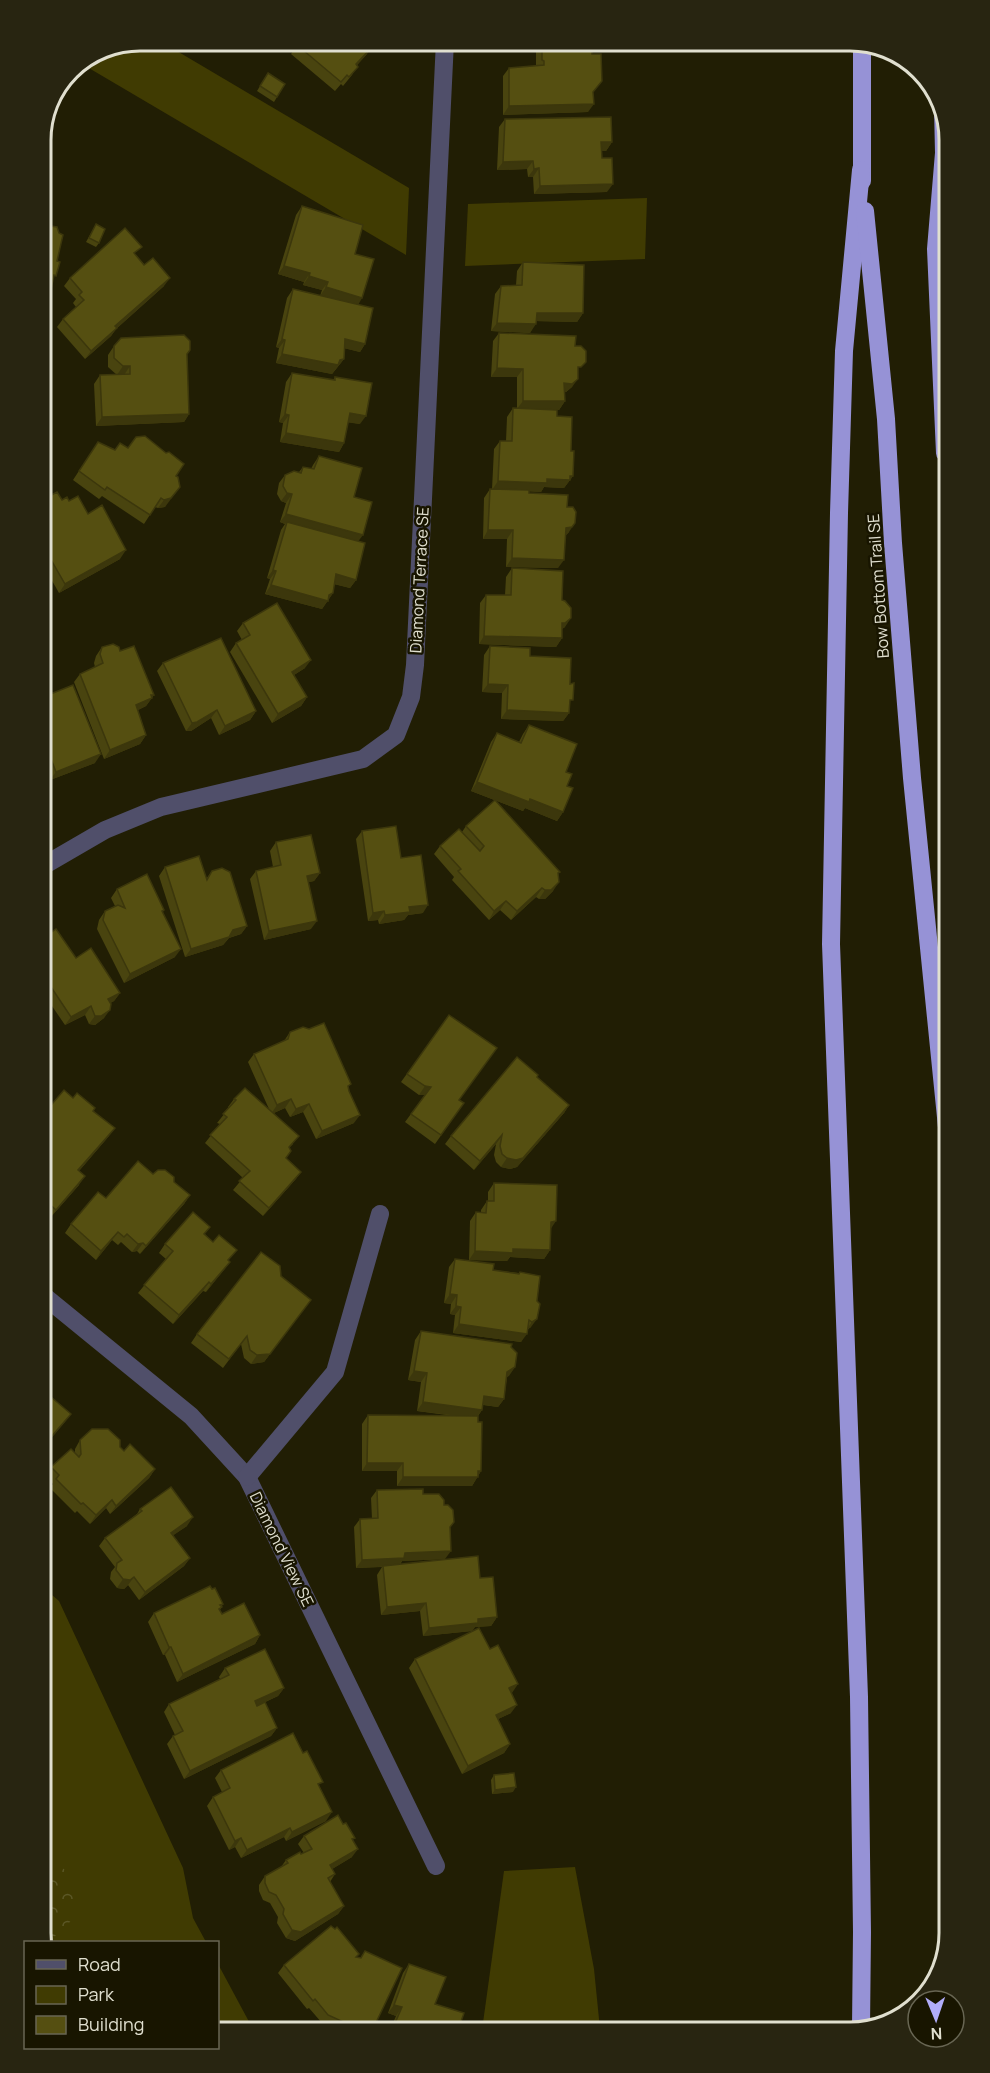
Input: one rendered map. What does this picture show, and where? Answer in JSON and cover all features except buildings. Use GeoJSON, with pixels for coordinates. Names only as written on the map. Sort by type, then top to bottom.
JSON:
{"type":"FeatureCollection","features":[{"type":"Feature","properties":{"kind":"highway","name":"Bow Bottom Trail SE"},"geometry":{"type":"LineString","coordinates":[[861,52],[861,170],[886,419],[912,778],[939,1047]]}},
{"type":"Feature","properties":{"kind":"highway"},"geometry":{"type":"LineString","coordinates":[[861,170],[844,351],[838,513],[831,944],[859,1697],[861,2021]]}},
{"type":"Feature","properties":{"kind":"highway"},"geometry":{"type":"LineString","coordinates":[[939,214],[936,249],[939,317]]}},
{"type":"Feature","properties":{"kind":"street","name":"Diamond Terrace SE"},"geometry":{"type":"LineString","coordinates":[[51,861],[105,830],[161,807],[363,759],[396,735],[411,697],[415,665],[445,51]]}},
{"type":"Feature","properties":{"kind":"street"},"geometry":{"type":"LineString","coordinates":[[247,1478],[335,1372],[380,1214]]}},
{"type":"Feature","properties":{"kind":"street","name":"Diamond View SE"},"geometry":{"type":"LineString","coordinates":[[51,1302],[191,1416],[247,1478],[436,1866]]}},
{"type":"Feature","properties":{"kind":"green space"},"geometry":{"type":"Polygon","coordinates":[[[177,51],[409,188],[406,255],[88,68],[122,53],[177,51]]]}},
{"type":"Feature","properties":{"kind":"green space"},"geometry":{"type":"Polygon","coordinates":[[[647,198],[645,259],[465,266],[468,204],[647,198]]]}},
{"type":"Feature","properties":{"kind":"green space"},"geometry":{"type":"Polygon","coordinates":[[[51,1594],[59,1601],[183,1868],[193,1918],[205,1941],[52,1941],[51,1594]]]}},
{"type":"Feature","properties":{"kind":"green space"},"geometry":{"type":"Polygon","coordinates":[[[51,1860],[64,1869],[79,1892],[73,1919],[52,1939],[51,1860]]]}},
{"type":"Feature","properties":{"kind":"green space"},"geometry":{"type":"Polygon","coordinates":[[[575,1867],[594,1969],[599,2022],[483,2022],[504,1871],[575,1867]]]}},
{"type":"Feature","properties":{"kind":"green space"},"geometry":{"type":"Polygon","coordinates":[[[219,1966],[249,2022],[219,2022],[219,1966]]]}}]}
